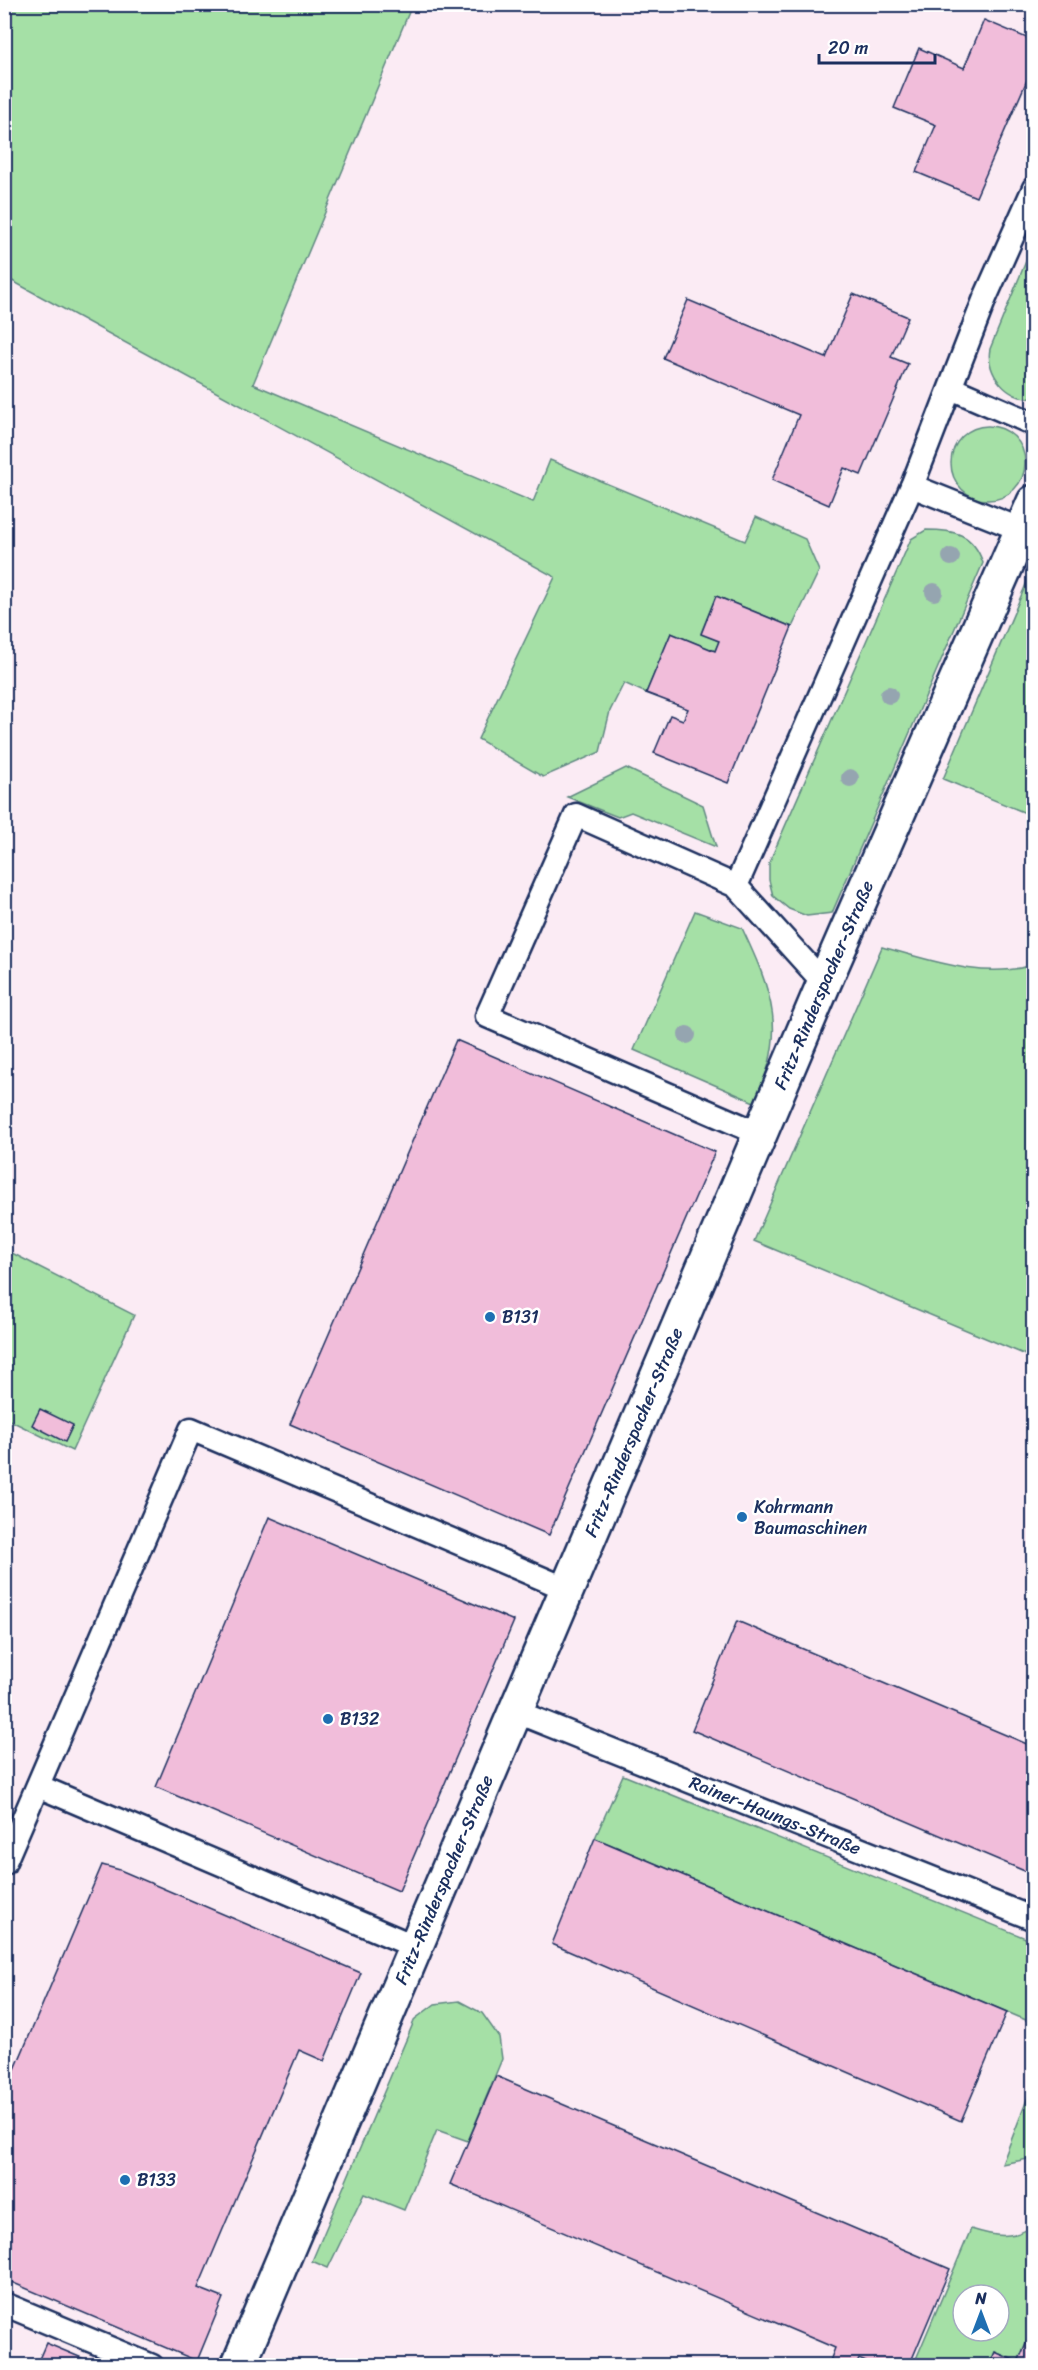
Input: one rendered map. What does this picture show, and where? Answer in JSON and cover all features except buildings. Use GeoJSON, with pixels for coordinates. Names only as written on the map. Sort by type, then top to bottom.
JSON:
{"type":"FeatureCollection","features":[{"type":"Feature","properties":{"kind":"street","name":"Fritz-Rinderspacher-Straße"},"geometry":{"type":"LineString","coordinates":[[238,2366],[824,983],[1028,516]]}},
{"type":"Feature","properties":{"kind":"lane"},"geometry":{"type":"LineString","coordinates":[[736,886],[912,486],[985,298],[1034,188]]}},
{"type":"Feature","properties":{"kind":"lane"},"geometry":{"type":"LineString","coordinates":[[951,388],[1034,424]]}},
{"type":"Feature","properties":{"kind":"lane"},"geometry":{"type":"LineString","coordinates":[[912,486],[1028,516]]}},
{"type":"Feature","properties":{"kind":"lane"},"geometry":{"type":"LineString","coordinates":[[760,1134],[487,1016],[576,815],[736,886],[824,983]]}},
{"type":"Feature","properties":{"kind":"lane"},"geometry":{"type":"LineString","coordinates":[[4,1864],[191,1429],[567,1589]]}},
{"type":"Feature","properties":{"kind":"lane","name":"Rainer-Haungs-Straße"},"geometry":{"type":"LineString","coordinates":[[517,1712],[1034,1919]]}},
{"type":"Feature","properties":{"kind":"lane"},"geometry":{"type":"LineString","coordinates":[[38,1786],[416,1947]]}},
{"type":"Feature","properties":{"kind":"lane"},"geometry":{"type":"LineString","coordinates":[[4,2304],[152,2366]]}},
{"type":"Feature","properties":{"kind":"shaded area"},"geometry":{"type":"Polygon","coordinates":[[[5,5],[1033,5],[1033,2365],[5,2365],[5,5]]]}},
{"type":"Feature","properties":{"kind":"green space"},"geometry":{"type":"Polygon","coordinates":[[[4,5],[412,5],[253,384],[533,502],[550,460],[745,541],[756,517],[805,539],[819,571],[792,627],[716,596],[701,633],[719,641],[715,651],[671,633],[646,693],[624,683],[610,711],[600,752],[543,777],[478,739],[555,577],[5,277],[4,5]]]}},
{"type":"Feature","properties":{"kind":"green space"},"geometry":{"type":"Polygon","coordinates":[[[1033,244],[1033,398],[1024,398],[1015,395],[1000,384],[989,358],[990,349],[1033,244]]]}},
{"type":"Feature","properties":{"kind":"green space"},"geometry":{"type":"Polygon","coordinates":[[[988,426],[1009,432],[1019,442],[1025,463],[1019,484],[1009,494],[988,500],[967,494],[957,484],[951,463],[957,442],[967,432],[988,426]]]}},
{"type":"Feature","properties":{"kind":"green space"},"geometry":{"type":"Polygon","coordinates":[[[926,530],[945,531],[968,539],[979,553],[983,563],[832,913],[807,916],[789,909],[773,896],[769,880],[769,863],[911,539],[926,530]]]}},
{"type":"Feature","properties":{"kind":"green space"},"geometry":{"type":"Polygon","coordinates":[[[1033,568],[1034,816],[943,779],[1033,568]]]}},
{"type":"Feature","properties":{"kind":"green space"},"geometry":{"type":"Polygon","coordinates":[[[626,768],[703,805],[716,847],[631,812],[618,817],[567,797],[626,768]]]}},
{"type":"Feature","properties":{"kind":"green space"},"geometry":{"type":"Polygon","coordinates":[[[695,911],[742,928],[768,993],[773,1034],[771,1055],[765,1078],[754,1102],[634,1050],[695,911]]]}},
{"type":"Feature","properties":{"kind":"green space"},"geometry":{"type":"Polygon","coordinates":[[[882,947],[938,962],[976,969],[1014,969],[1033,965],[1033,1358],[754,1241],[882,947]]]}},
{"type":"Feature","properties":{"kind":"green space"},"geometry":{"type":"Polygon","coordinates":[[[4,1249],[134,1315],[72,1451],[5,1418],[4,1249]]]}},
{"type":"Feature","properties":{"kind":"green space"},"geometry":{"type":"Polygon","coordinates":[[[623,1775],[1033,1941],[1033,2023],[595,1838],[623,1775]]]}},
{"type":"Feature","properties":{"kind":"green space"},"geometry":{"type":"Polygon","coordinates":[[[459,2001],[482,2013],[499,2037],[502,2059],[468,2141],[437,2130],[404,2210],[364,2194],[328,2268],[312,2261],[415,2019],[435,2004],[459,2001]]]}},
{"type":"Feature","properties":{"kind":"green space"},"geometry":{"type":"Polygon","coordinates":[[[1033,2084],[1033,2158],[1002,2164],[1033,2084]]]}},
{"type":"Feature","properties":{"kind":"green space"},"geometry":{"type":"Polygon","coordinates":[[[1033,2226],[1033,2325],[1018,2362],[995,2352],[989,2365],[913,2366],[971,2229],[1003,2235],[1018,2233],[1033,2226]]]}},
{"type":"Feature","properties":{"kind":"place","name":"B131"},"geometry":{"type":"Point","coordinates":[490,1317]}},
{"type":"Feature","properties":{"kind":"place","name":"Kohrmann Baumaschinen"},"geometry":{"type":"Point","coordinates":[742,1517]}},
{"type":"Feature","properties":{"kind":"place","name":"B132"},"geometry":{"type":"Point","coordinates":[328,1719]}},
{"type":"Feature","properties":{"kind":"place","name":"B133"},"geometry":{"type":"Point","coordinates":[125,2180]}}]}
